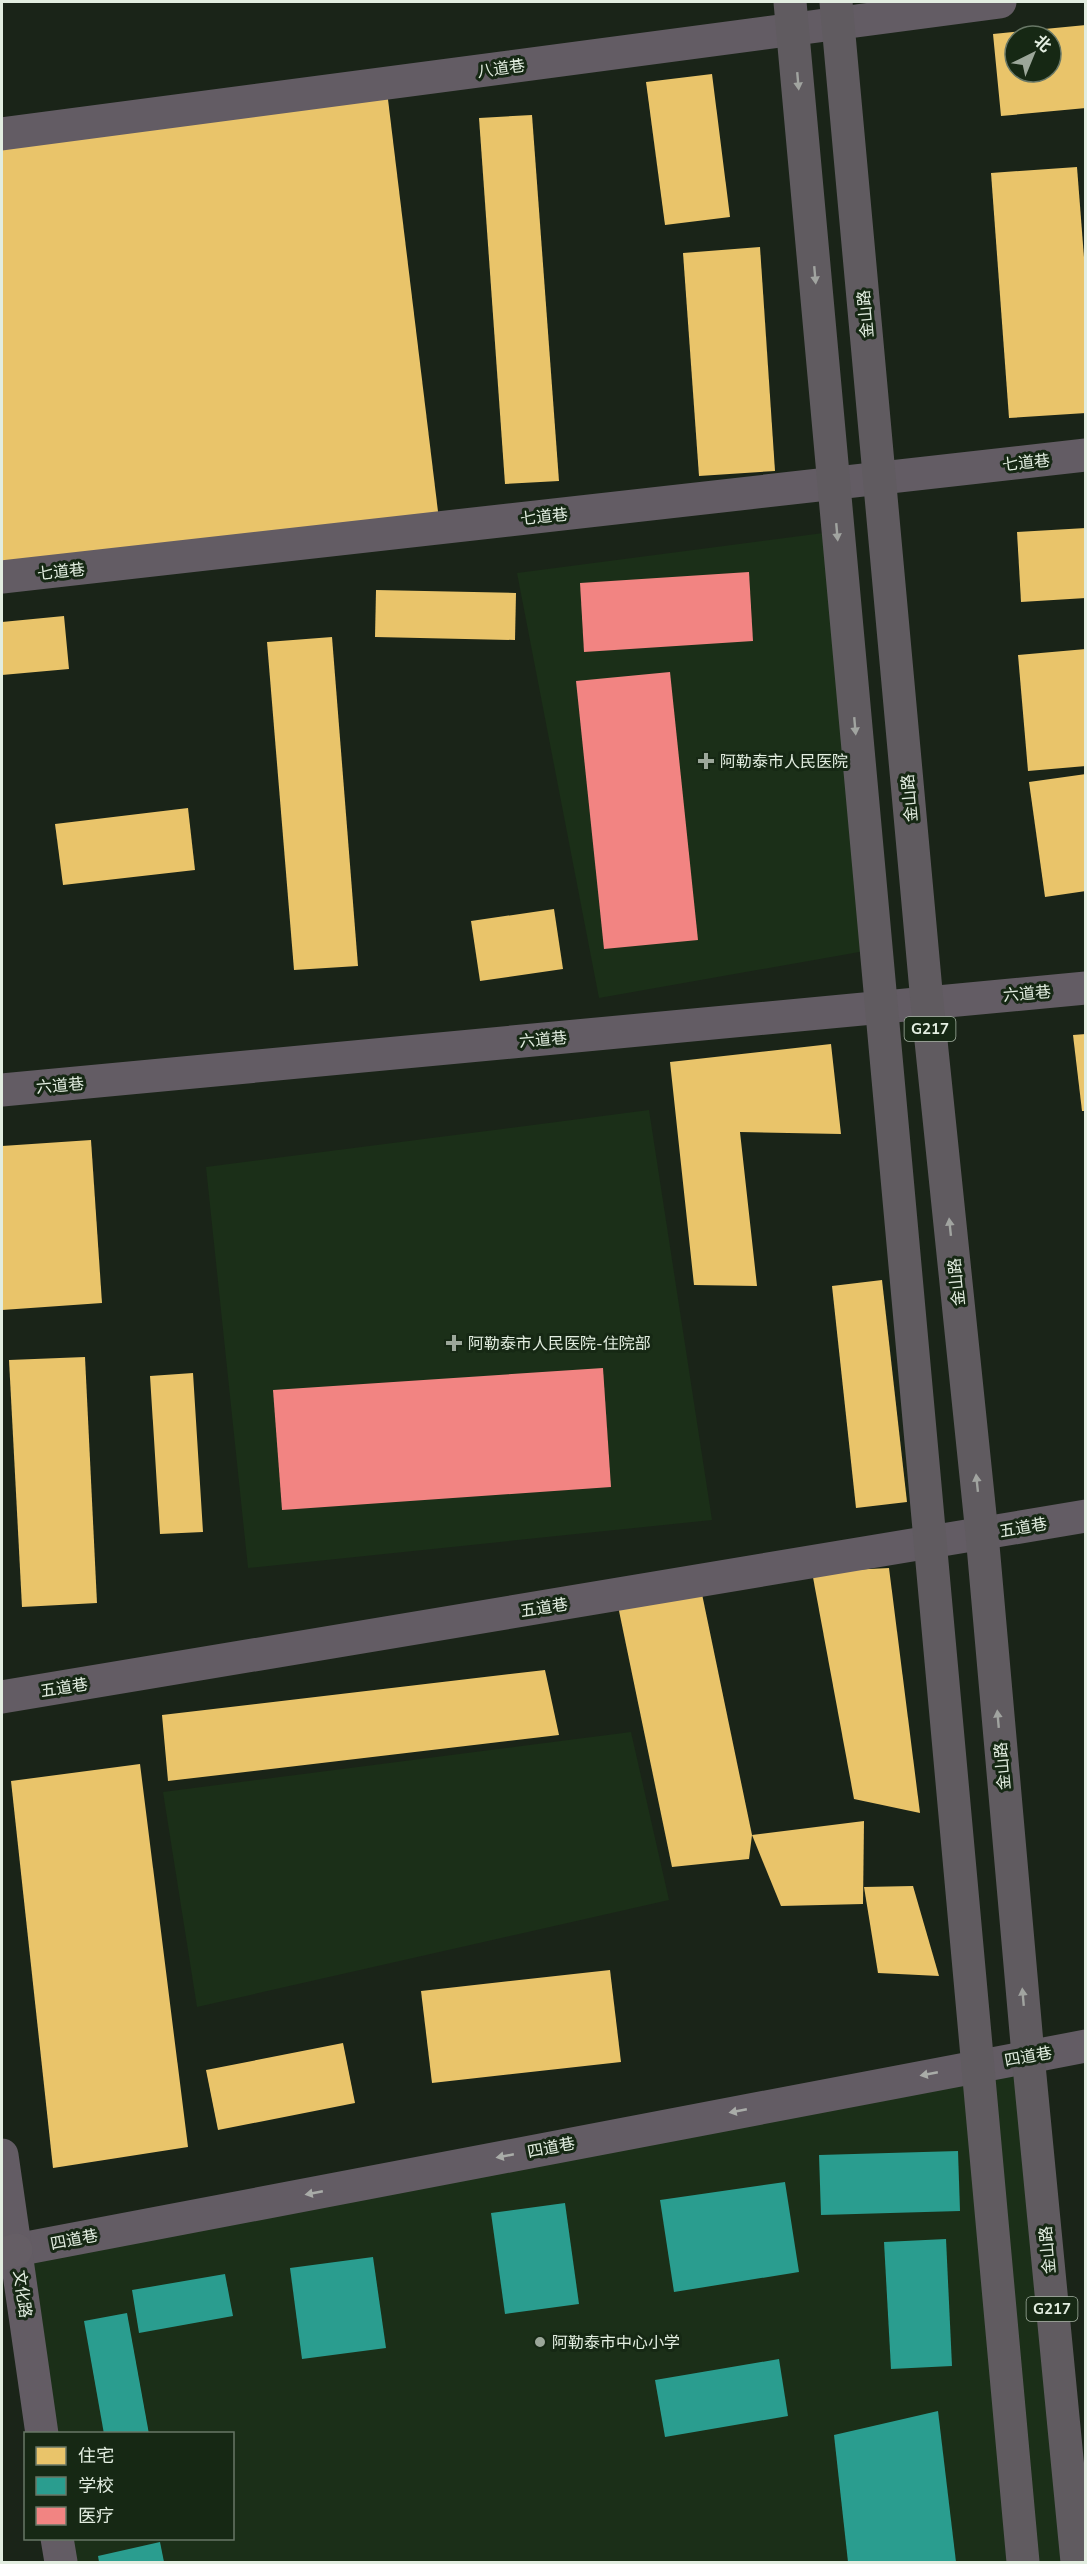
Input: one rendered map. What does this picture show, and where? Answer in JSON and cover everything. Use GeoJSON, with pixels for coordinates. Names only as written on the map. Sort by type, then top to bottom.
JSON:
{"type":"FeatureCollection","features":[{"type":"Feature","properties":{"kind":"highway","name":"金山路"},"geometry":{"type":"LineString","coordinates":[[837,13],[927,1002],[982,1534],[1028,2055],[1079,2546]]}},
{"type":"Feature","properties":{"kind":"highway"},"geometry":{"type":"LineString","coordinates":[[792,16],[880,1007],[1023,2562]]}},
{"type":"Feature","properties":{"kind":"street","name":"八道巷"},"geometry":{"type":"LineString","coordinates":[[2,134],[792,16],[1000,2]]}},
{"type":"Feature","properties":{"kind":"street","name":"七道巷"},"geometry":{"type":"LineString","coordinates":[[2,577],[1086,456]]}},
{"type":"Feature","properties":{"kind":"street","name":"六道巷"},"geometry":{"type":"LineString","coordinates":[[2,1090],[1086,988]]}},
{"type":"Feature","properties":{"kind":"street","name":"五道巷"},"geometry":{"type":"LineString","coordinates":[[2,1698],[1086,1516]]}},
{"type":"Feature","properties":{"kind":"street","name":"四道巷"},"geometry":{"type":"LineString","coordinates":[[6,2250],[1028,2055],[1086,2046]]}},
{"type":"Feature","properties":{"kind":"street","name":"文化路"},"geometry":{"type":"LineString","coordinates":[[2,2155],[6,2250],[42,2432]]}},
{"type":"Feature","properties":{"kind":"street"},"geometry":{"type":"LineString","coordinates":[[57,2540],[61,2562]]}},
{"type":"Feature","properties":{"kind":"shaded area","name":"阿勒泰市人民医院"},"geometry":{"type":"Polygon","coordinates":[[[831,532],[882,948],[599,998],[517,573],[831,532]]]}},
{"type":"Feature","properties":{"kind":"shaded area","name":"阿勒泰市人民医院-住院部"},"geometry":{"type":"Polygon","coordinates":[[[649,1110],[712,1520],[248,1568],[206,1167],[649,1110]]]}},
{"type":"Feature","properties":{"kind":"shaded area"},"geometry":{"type":"Polygon","coordinates":[[[631,1732],[669,1900],[197,2007],[163,1792],[631,1732]]]}},
{"type":"Feature","properties":{"kind":"shaded area","name":"阿勒泰市中心小学"},"geometry":{"type":"Polygon","coordinates":[[[1028,2055],[1077,2562],[58,2562],[54,2540],[234,2540],[234,2432],[39,2432],[12,2251],[1028,2055]]]}},
{"type":"Feature","properties":{"kind":"building: 住宅"},"geometry":{"type":"Polygon","coordinates":[[[1086,25],[1086,108],[1001,116],[993,34],[1003,33],[1003,84],[1063,84],[1063,27],[1086,25]]]}},
{"type":"Feature","properties":{"kind":"building: 住宅"},"geometry":{"type":"Polygon","coordinates":[[[712,74],[730,217],[665,225],[646,82],[712,74]]]}},
{"type":"Feature","properties":{"kind":"building: 住宅"},"geometry":{"type":"Polygon","coordinates":[[[386,83],[440,528],[2,577],[2,134],[386,83]]]}},
{"type":"Feature","properties":{"kind":"building: 住宅"},"geometry":{"type":"Polygon","coordinates":[[[532,115],[559,481],[505,484],[479,118],[532,115]]]}},
{"type":"Feature","properties":{"kind":"building: 住宅"},"geometry":{"type":"Polygon","coordinates":[[[1077,167],[1086,283],[1086,413],[1009,418],[991,173],[1077,167]]]}},
{"type":"Feature","properties":{"kind":"building: 住宅"},"geometry":{"type":"Polygon","coordinates":[[[760,247],[775,471],[699,476],[683,253],[760,247]]]}},
{"type":"Feature","properties":{"kind":"building: 住宅"},"geometry":{"type":"Polygon","coordinates":[[[1086,528],[1086,598],[1021,602],[1017,532],[1086,528]]]}},
{"type":"Feature","properties":{"kind":"building: 住宅"},"geometry":{"type":"Polygon","coordinates":[[[376,590],[516,593],[515,640],[375,637],[376,590]]]}},
{"type":"Feature","properties":{"kind":"building: 住宅"},"geometry":{"type":"Polygon","coordinates":[[[64,616],[69,669],[2,675],[2,622],[64,616]]]}},
{"type":"Feature","properties":{"kind":"building: 住宅"},"geometry":{"type":"Polygon","coordinates":[[[332,637],[358,966],[294,970],[267,642],[332,637]]]}},
{"type":"Feature","properties":{"kind":"building: 住宅"},"geometry":{"type":"Polygon","coordinates":[[[1086,649],[1086,766],[1028,771],[1018,655],[1086,649]]]}},
{"type":"Feature","properties":{"kind":"building: 住宅"},"geometry":{"type":"Polygon","coordinates":[[[1086,774],[1086,891],[1045,897],[1029,782],[1086,774]]]}},
{"type":"Feature","properties":{"kind":"building: 住宅"},"geometry":{"type":"Polygon","coordinates":[[[188,808],[195,870],[63,885],[55,824],[188,808]]]}},
{"type":"Feature","properties":{"kind":"building: 住宅"},"geometry":{"type":"Polygon","coordinates":[[[554,909],[563,969],[480,981],[471,921],[554,909]]]}},
{"type":"Feature","properties":{"kind":"building: 住宅"},"geometry":{"type":"Polygon","coordinates":[[[1086,1034],[1086,1111],[1082,1111],[1073,1035],[1086,1034]]]}},
{"type":"Feature","properties":{"kind":"building: 住宅"},"geometry":{"type":"Polygon","coordinates":[[[831,1044],[841,1134],[740,1132],[757,1286],[694,1285],[670,1062],[831,1044]]]}},
{"type":"Feature","properties":{"kind":"building: 住宅"},"geometry":{"type":"Polygon","coordinates":[[[91,1140],[102,1303],[2,1310],[2,1146],[91,1140]]]}},
{"type":"Feature","properties":{"kind":"building: 住宅"},"geometry":{"type":"Polygon","coordinates":[[[882,1280],[907,1502],[856,1508],[832,1286],[882,1280]]]}},
{"type":"Feature","properties":{"kind":"building: 住宅"},"geometry":{"type":"Polygon","coordinates":[[[85,1357],[97,1603],[22,1607],[9,1360],[85,1357]]]}},
{"type":"Feature","properties":{"kind":"building: 住宅"},"geometry":{"type":"Polygon","coordinates":[[[193,1373],[203,1532],[160,1534],[150,1376],[193,1373]]]}},
{"type":"Feature","properties":{"kind":"building: 住宅"},"geometry":{"type":"Polygon","coordinates":[[[889,1568],[920,1813],[854,1799],[812,1572],[889,1568]]]}},
{"type":"Feature","properties":{"kind":"building: 住宅"},"geometry":{"type":"Polygon","coordinates":[[[702,1594],[752,1835],[749,1859],[672,1867],[618,1606],[702,1594]]]}},
{"type":"Feature","properties":{"kind":"building: 住宅"},"geometry":{"type":"Polygon","coordinates":[[[545,1670],[559,1735],[168,1781],[162,1715],[545,1670]]]}},
{"type":"Feature","properties":{"kind":"building: 住宅"},"geometry":{"type":"Polygon","coordinates":[[[140,1764],[188,2147],[53,2168],[11,1781],[140,1764]]]}},
{"type":"Feature","properties":{"kind":"building: 住宅"},"geometry":{"type":"Polygon","coordinates":[[[864,1821],[863,1904],[781,1906],[752,1835],[864,1821]]]}},
{"type":"Feature","properties":{"kind":"building: 住宅"},"geometry":{"type":"Polygon","coordinates":[[[913,1886],[939,1976],[878,1973],[864,1887],[913,1886]]]}},
{"type":"Feature","properties":{"kind":"building: 住宅"},"geometry":{"type":"Polygon","coordinates":[[[610,1970],[621,2062],[432,2083],[421,1991],[610,1970]]]}},
{"type":"Feature","properties":{"kind":"building: 住宅"},"geometry":{"type":"Polygon","coordinates":[[[343,2043],[355,2103],[218,2130],[206,2070],[343,2043]]]}},
{"type":"Feature","properties":{"kind":"building: 学校"},"geometry":{"type":"Polygon","coordinates":[[[958,2151],[960,2211],[821,2215],[819,2155],[958,2151]]]}},
{"type":"Feature","properties":{"kind":"building: 学校"},"geometry":{"type":"Polygon","coordinates":[[[785,2182],[799,2272],[674,2292],[660,2200],[785,2182]]]}},
{"type":"Feature","properties":{"kind":"building: 学校"},"geometry":{"type":"Polygon","coordinates":[[[565,2203],[579,2304],[505,2314],[491,2213],[565,2203]]]}},
{"type":"Feature","properties":{"kind":"building: 学校"},"geometry":{"type":"Polygon","coordinates":[[[946,2239],[952,2366],[891,2369],[884,2242],[946,2239]]]}},
{"type":"Feature","properties":{"kind":"building: 学校"},"geometry":{"type":"Polygon","coordinates":[[[373,2257],[386,2348],[302,2359],[290,2268],[373,2257]]]}},
{"type":"Feature","properties":{"kind":"building: 学校"},"geometry":{"type":"Polygon","coordinates":[[[225,2274],[233,2316],[139,2333],[132,2290],[225,2274]]]}},
{"type":"Feature","properties":{"kind":"building: 学校"},"geometry":{"type":"Polygon","coordinates":[[[127,2313],[149,2432],[104,2432],[84,2321],[127,2313]]]}},
{"type":"Feature","properties":{"kind":"building: 学校"},"geometry":{"type":"Polygon","coordinates":[[[779,2359],[788,2416],[665,2437],[655,2380],[779,2359]]]}},
{"type":"Feature","properties":{"kind":"building: 学校"},"geometry":{"type":"Polygon","coordinates":[[[938,2411],[956,2562],[848,2562],[834,2435],[938,2411]]]}},
{"type":"Feature","properties":{"kind":"building: 学校"},"geometry":{"type":"Polygon","coordinates":[[[160,2542],[164,2562],[99,2562],[98,2556],[160,2542]]]}},
{"type":"Feature","properties":{"kind":"building: 医疗"},"geometry":{"type":"Polygon","coordinates":[[[749,572],[753,641],[584,652],[580,583],[749,572]]]}},
{"type":"Feature","properties":{"kind":"building: 医疗"},"geometry":{"type":"Polygon","coordinates":[[[670,672],[698,940],[604,949],[576,681],[670,672]]]}},
{"type":"Feature","properties":{"kind":"building: 医疗"},"geometry":{"type":"Polygon","coordinates":[[[603,1368],[611,1487],[282,1510],[273,1390],[603,1368]]]}},
{"type":"Feature","properties":{"kind":"place","name":"阿勒泰市人民医院"},"geometry":{"type":"Point","coordinates":[706,761]}},
{"type":"Feature","properties":{"kind":"place","name":"阿勒泰市人民医院-住院部"},"geometry":{"type":"Point","coordinates":[454,1343]}},
{"type":"Feature","properties":{"kind":"place","name":"阿勒泰市中心小学"},"geometry":{"type":"Point","coordinates":[540,2342]}}]}
